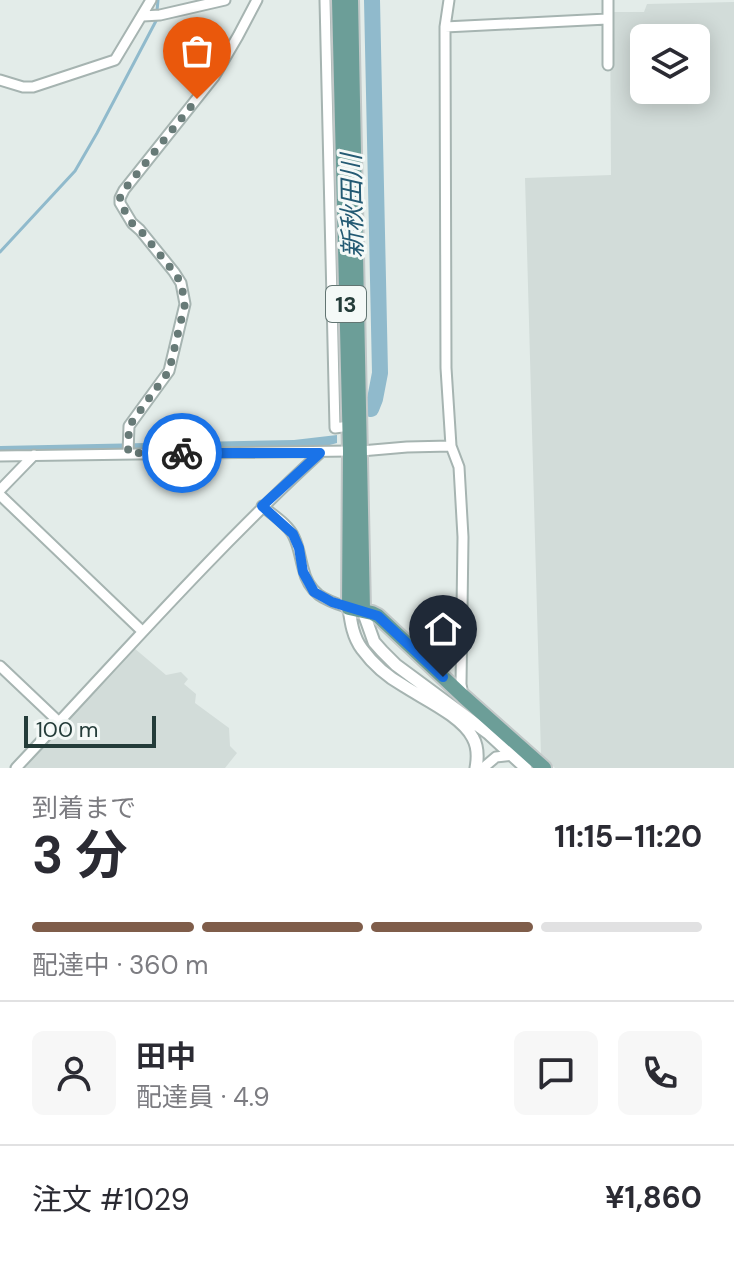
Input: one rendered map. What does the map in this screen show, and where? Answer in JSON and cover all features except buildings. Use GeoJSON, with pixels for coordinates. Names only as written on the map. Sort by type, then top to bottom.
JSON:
{"type":"FeatureCollection","features":[{"type":"Feature","properties":{"kind":"main road","name":"13"},"geometry":{"type":"LineString","coordinates":[[339,0],[349,426],[356,451]]}},
{"type":"Feature","properties":{"kind":"main road","name":"13"},"geometry":{"type":"LineString","coordinates":[[351,0],[356,610]]}},
{"type":"Feature","properties":{"kind":"main road"},"geometry":{"type":"LineString","coordinates":[[356,610],[378,616],[544,768]]}},
{"type":"Feature","properties":{"kind":"street"},"geometry":{"type":"LineString","coordinates":[[0,80],[33,87],[115,60],[151,0]]}},
{"type":"Feature","properties":{"kind":"street"},"geometry":{"type":"LineString","coordinates":[[143,16],[225,0]]}},
{"type":"Feature","properties":{"kind":"street"},"geometry":{"type":"LineString","coordinates":[[128,449],[129,426],[169,371],[185,304],[181,283],[158,251],[132,223],[120,198],[214,77],[257,0]]}},
{"type":"Feature","properties":{"kind":"street"},"geometry":{"type":"LineString","coordinates":[[325,0],[335,428],[349,426]]}},
{"type":"Feature","properties":{"kind":"street"},"geometry":{"type":"LineString","coordinates":[[449,0],[445,27],[446,368],[451,446],[459,467],[463,537],[463,696]]}},
{"type":"Feature","properties":{"kind":"street"},"geometry":{"type":"LineString","coordinates":[[608,0],[608,65]]}},
{"type":"Feature","properties":{"kind":"street"},"geometry":{"type":"LineString","coordinates":[[445,27],[607,19]]}},
{"type":"Feature","properties":{"kind":"street"},"geometry":{"type":"LineString","coordinates":[[0,456],[128,449],[320,453],[451,446]]}},
{"type":"Feature","properties":{"kind":"street"},"geometry":{"type":"LineString","coordinates":[[16,768],[262,506],[320,453]]}},
{"type":"Feature","properties":{"kind":"street"},"geometry":{"type":"LineString","coordinates":[[34,455],[0,492],[142,631]]}},
{"type":"Feature","properties":{"kind":"street"},"geometry":{"type":"LineString","coordinates":[[262,506],[293,534],[311,589],[325,599],[356,610],[374,642],[396,665],[488,733],[526,768]]}},
{"type":"Feature","properties":{"kind":"street"},"geometry":{"type":"LineString","coordinates":[[356,610],[351,625],[361,648],[387,675],[444,710],[469,732],[477,747],[476,768]]}},
{"type":"Feature","properties":{"kind":"street"},"geometry":{"type":"LineString","coordinates":[[0,666],[59,722]]}},
{"type":"Feature","properties":{"kind":"street"},"geometry":{"type":"LineString","coordinates":[[483,768],[496,757],[513,755]]}},
{"type":"Feature","properties":{"kind":"shaded area"},"geometry":{"type":"Polygon","coordinates":[[[734,2],[734,768],[555,768],[541,755],[525,178],[611,175],[610,12],[644,12],[647,4],[734,2]]]}},
{"type":"Feature","properties":{"kind":"shaded area"},"geometry":{"type":"Polygon","coordinates":[[[134,648],[166,675],[181,672],[188,679],[184,684],[196,694],[195,703],[229,728],[230,746],[237,753],[225,768],[22,768],[134,648]]]}},
{"type":"Feature","properties":{"kind":"water"},"geometry":{"type":"Polygon","coordinates":[[[337,435],[337,443],[326,446],[0,454],[0,446],[294,440],[337,435]]]}},
{"type":"Feature","properties":{"kind":"waterway"},"geometry":{"type":"LineString","coordinates":[[157,11],[158,0]]}},
{"type":"Feature","properties":{"kind":"waterway","name":"新秋田川"},"geometry":{"type":"LineString","coordinates":[[371,409],[380,373],[372,0]]}},
{"type":"Feature","properties":{"kind":"waterway"},"geometry":{"type":"LineString","coordinates":[[0,252],[75,171],[157,19]]}},
{"type":"Feature","properties":{"kind":"way so far"},"geometry":{"type":"LineString","coordinates":[[182,453],[128,453],[129,426],[169,371],[185,304],[181,283],[158,251],[132,223],[120,198],[197,99]]}},
{"type":"Feature","properties":{"kind":"route"},"geometry":{"type":"LineString","coordinates":[[182,453],[320,453],[262,506],[293,534],[303,572],[314,592],[332,602],[378,616],[443,677]]}}]}
